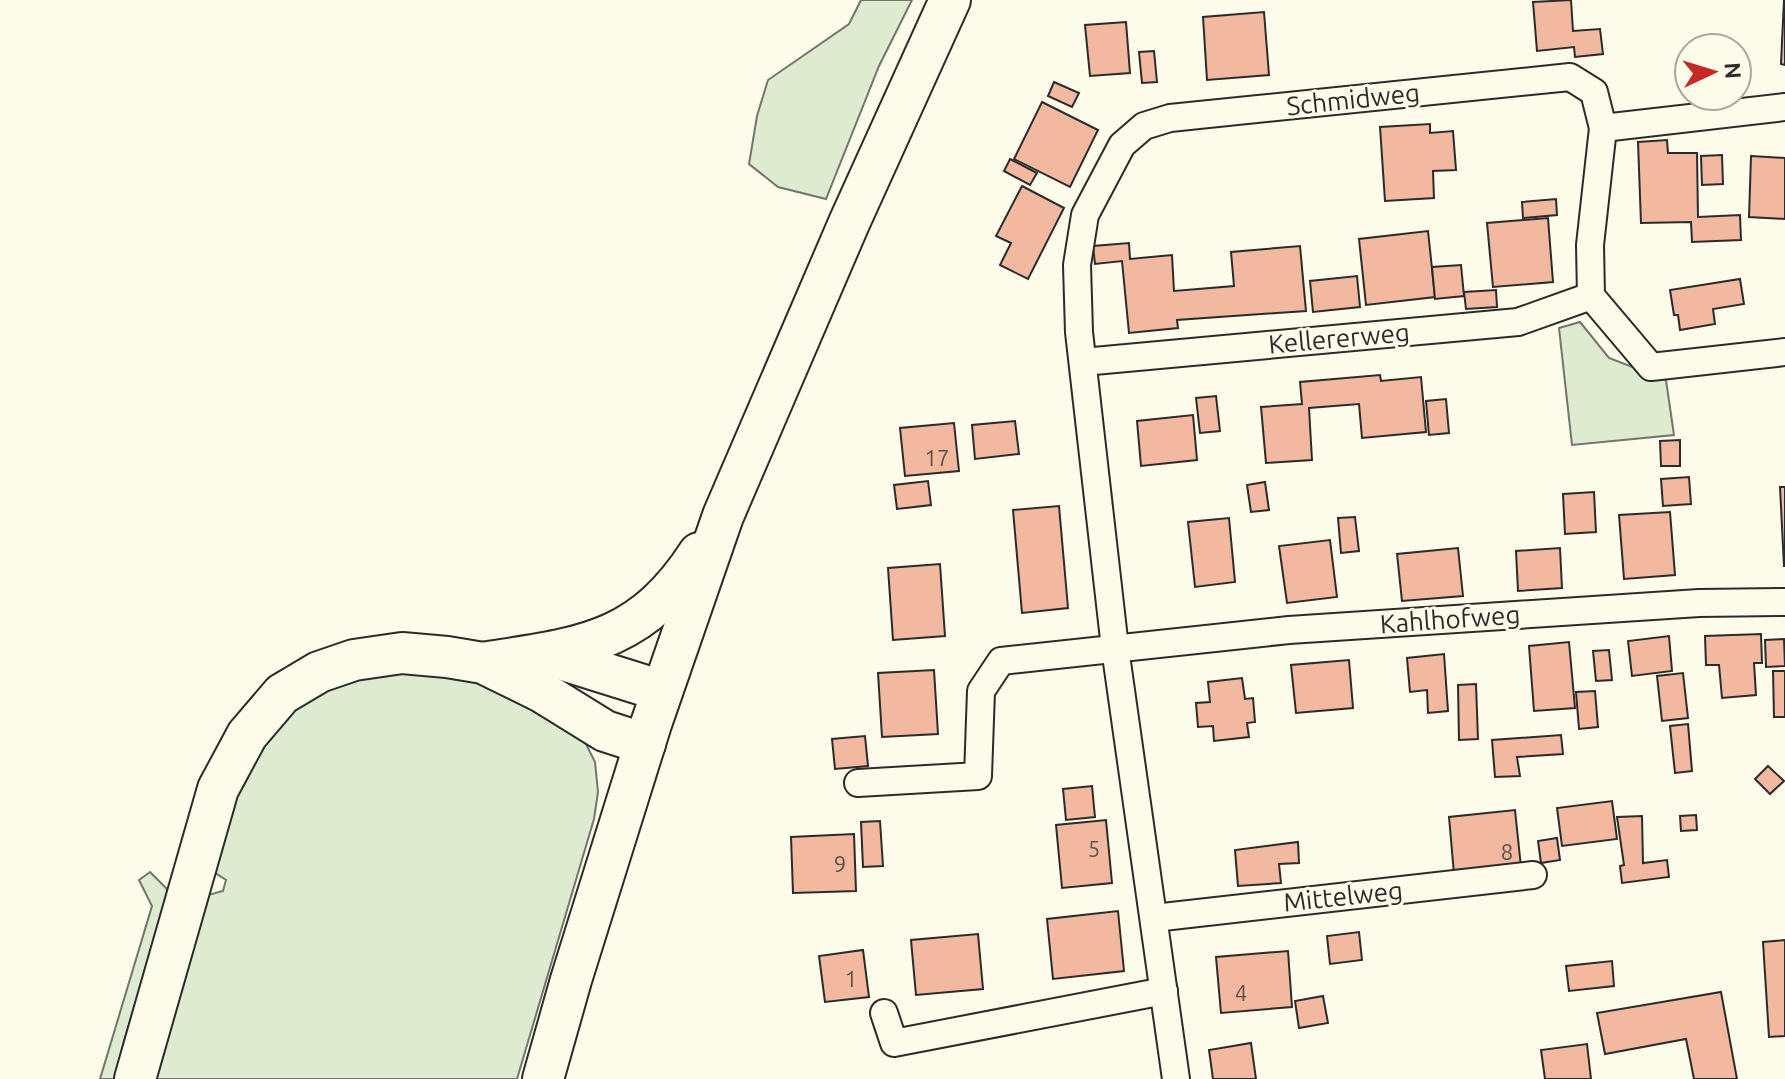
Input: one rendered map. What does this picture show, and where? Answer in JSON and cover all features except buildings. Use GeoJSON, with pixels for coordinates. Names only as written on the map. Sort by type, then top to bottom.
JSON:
{"type":"FeatureCollection","features":[{"type":"Feature","properties":{"kind":"main road"},"geometry":{"type":"LineString","coordinates":[[543,1079],[645,744],[723,516],[849,223],[950,0]]}},
{"type":"Feature","properties":{"kind":"main road"},"geometry":{"type":"LineString","coordinates":[[135,1079],[218,789],[247,735],[282,694],[319,672],[354,660],[402,653],[483,663],[601,639],[630,625],[656,607],[683,577],[723,516]]}},
{"type":"Feature","properties":{"kind":"main road"},"geometry":{"type":"LineString","coordinates":[[543,653],[662,691]]}},
{"type":"Feature","properties":{"kind":"main road"},"geometry":{"type":"LineString","coordinates":[[483,663],[542,692],[605,731],[645,744]]}},
{"type":"Feature","properties":{"kind":"street","name":"Schmidweg"},"geometry":{"type":"LineString","coordinates":[[1083,362],[1077,265],[1085,215],[1122,145],[1144,126],[1170,118],[1570,77],[1594,92],[1603,128]]}},
{"type":"Feature","properties":{"kind":"street"},"geometry":{"type":"LineString","coordinates":[[1785,107],[1603,128],[1590,245],[1591,296],[1651,367],[1785,352]]}},
{"type":"Feature","properties":{"kind":"street","name":"Kellererweg"},"geometry":{"type":"LineString","coordinates":[[1083,362],[1518,322],[1591,296]]}},
{"type":"Feature","properties":{"kind":"street"},"geometry":{"type":"LineString","coordinates":[[1083,362],[1115,648],[1176,1079]]}},
{"type":"Feature","properties":{"kind":"street","name":"Kahlhofweg"},"geometry":{"type":"LineString","coordinates":[[1115,648],[1289,630],[1699,603],[1785,602]]}},
{"type":"Feature","properties":{"kind":"street"},"geometry":{"type":"LineString","coordinates":[[858,783],[978,776],[981,691],[1001,661],[1115,648]]}},
{"type":"Feature","properties":{"kind":"street","name":"Mittelweg"},"geometry":{"type":"LineString","coordinates":[[1154,918],[1533,875]]}},
{"type":"Feature","properties":{"kind":"street"},"geometry":{"type":"LineString","coordinates":[[884,1013],[894,1043],[1164,991]]}},
{"type":"Feature","properties":{"kind":"green space"},"geometry":{"type":"Polygon","coordinates":[[[861,0],[912,0],[879,66],[826,199],[778,187],[749,164],[757,116],[768,80],[849,24],[861,0]]]}},
{"type":"Feature","properties":{"kind":"green space"},"geometry":{"type":"Polygon","coordinates":[[[1580,322],[1609,358],[1666,380],[1674,435],[1572,445],[1559,328],[1580,322]]]}},
{"type":"Feature","properties":{"kind":"green space"},"geometry":{"type":"Polygon","coordinates":[[[406,665],[479,676],[573,730],[586,744],[595,762],[598,792],[594,819],[517,1079],[148,1079],[201,897],[223,891],[226,880],[214,872],[232,795],[259,745],[293,707],[325,687],[406,665]]]}},
{"type":"Feature","properties":{"kind":"green space"},"geometry":{"type":"Polygon","coordinates":[[[150,872],[171,893],[115,1079],[100,1079],[152,906],[139,880],[150,872]]]}}]}
